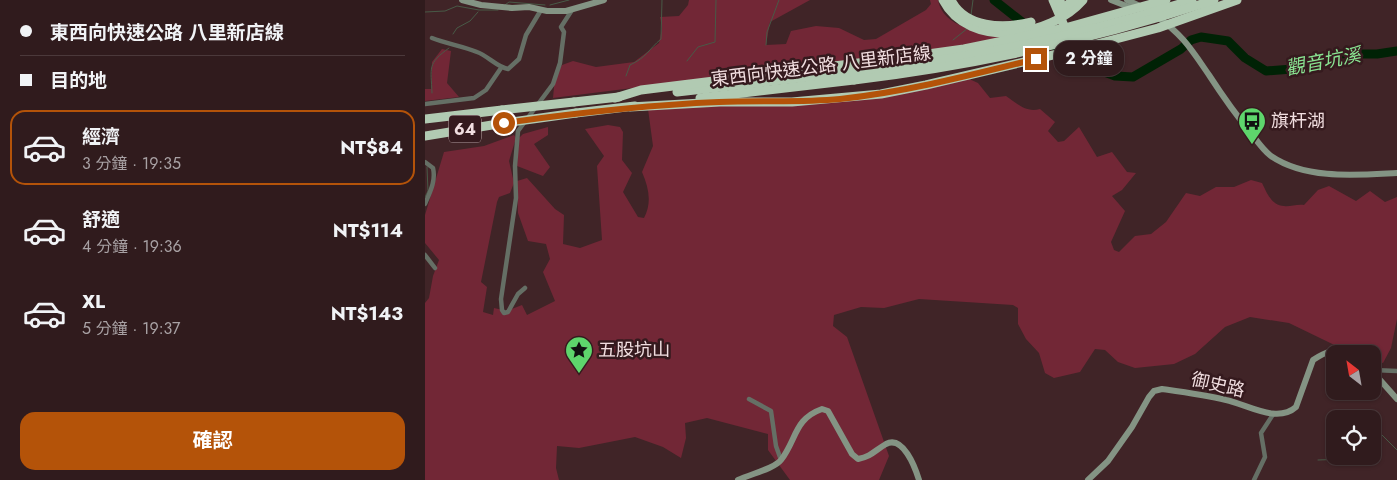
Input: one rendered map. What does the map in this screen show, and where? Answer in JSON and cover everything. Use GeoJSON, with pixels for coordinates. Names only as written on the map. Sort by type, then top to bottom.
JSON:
{"type":"FeatureCollection","features":[{"type":"Feature","properties":{"kind":"highway"},"geometry":{"type":"LineString","coordinates":[[943,0],[957,19],[980,30],[998,32],[1017,31],[1064,16],[1082,1]]}},
{"type":"Feature","properties":{"kind":"highway"},"geometry":{"type":"LineString","coordinates":[[951,0],[964,16],[990,25],[1044,22]]}},
{"type":"Feature","properties":{"kind":"highway"},"geometry":{"type":"LineString","coordinates":[[1053,0],[1065,28]]}},
{"type":"Feature","properties":{"kind":"highway"},"geometry":{"type":"LineString","coordinates":[[1060,0],[1070,51]]}},
{"type":"Feature","properties":{"kind":"highway"},"geometry":{"type":"LineString","coordinates":[[853,72],[1065,28],[1166,0]]}},
{"type":"Feature","properties":{"kind":"highway","name":"東西向快速公路 八里新店線"},"geometry":{"type":"LineString","coordinates":[[425,118],[853,72],[967,57],[1103,27],[1192,0]]}},
{"type":"Feature","properties":{"kind":"highway","name":"東西向快速公路 八里新店線"},"geometry":{"type":"LineString","coordinates":[[425,136],[576,113],[785,86],[853,72],[968,64],[1105,34],[1214,0]]}},
{"type":"Feature","properties":{"kind":"highway"},"geometry":{"type":"LineString","coordinates":[[630,107],[720,102],[792,102],[881,94],[1070,51],[1158,28],[1237,0]]}},
{"type":"Feature","properties":{"kind":"street"},"geometry":{"type":"LineString","coordinates":[[462,0],[481,5],[566,11],[604,0]]}},
{"type":"Feature","properties":{"kind":"street"},"geometry":{"type":"LineString","coordinates":[[1111,0],[1161,19]]}},
{"type":"Feature","properties":{"kind":"street"},"geometry":{"type":"LineString","coordinates":[[1127,0],[1169,24],[1185,39],[1241,121],[1272,156],[1289,164],[1333,175],[1397,173]]}},
{"type":"Feature","properties":{"kind":"street"},"geometry":{"type":"LineString","coordinates":[[525,288],[518,294],[508,312],[504,313],[501,299],[516,198],[515,166],[518,131],[553,84],[560,63],[563,32],[561,27],[570,10],[578,9]]}},
{"type":"Feature","properties":{"kind":"street"},"geometry":{"type":"LineString","coordinates":[[432,38],[475,51],[491,58],[501,68],[508,69],[519,58],[526,35],[541,10]]}},
{"type":"Feature","properties":{"kind":"street"},"geometry":{"type":"LineString","coordinates":[[425,104],[474,98],[486,90],[501,68]]}},
{"type":"Feature","properties":{"kind":"street"},"geometry":{"type":"LineString","coordinates":[[425,162],[433,168],[434,174],[434,180],[425,204]]}},
{"type":"Feature","properties":{"kind":"street"},"geometry":{"type":"LineString","coordinates":[[425,255],[435,268]]}},
{"type":"Feature","properties":{"kind":"street","name":"御史路"},"geometry":{"type":"LineString","coordinates":[[1088,480],[1108,461],[1132,428],[1149,397],[1157,390],[1162,389],[1227,400],[1261,411],[1290,411],[1296,407],[1313,360],[1326,353]]}},
{"type":"Feature","properties":{"kind":"street"},"geometry":{"type":"LineString","coordinates":[[1381,371],[1397,371]]}},
{"type":"Feature","properties":{"kind":"street"},"geometry":{"type":"LineString","coordinates":[[1381,380],[1397,399]]}},
{"type":"Feature","properties":{"kind":"street"},"geometry":{"type":"LineString","coordinates":[[749,399],[771,411],[781,460]]}},
{"type":"Feature","properties":{"kind":"street"},"geometry":{"type":"LineString","coordinates":[[738,480],[775,466],[781,460],[804,418],[818,410],[825,409],[831,416],[852,454],[858,459],[874,454],[887,444],[898,443],[909,456],[919,480]]}},
{"type":"Feature","properties":{"kind":"street"},"geometry":{"type":"LineString","coordinates":[[1254,480],[1265,457],[1261,433],[1274,412]]}},
{"type":"Feature","properties":{"kind":"shaded area"},"geometry":{"type":"Polygon","coordinates":[[[689,0],[810,0],[770,22],[766,45],[786,44],[791,31],[816,26],[839,28],[864,40],[876,39],[926,10],[931,4],[930,0],[938,0],[941,9],[955,23],[974,30],[1004,37],[1005,41],[553,98],[555,76],[562,65],[573,61],[596,67],[634,62],[659,43],[662,28],[660,17],[679,16],[688,5],[689,0]]]}},
{"type":"Feature","properties":{"kind":"shaded area"},"geometry":{"type":"Polygon","coordinates":[[[442,49],[451,51],[447,83],[459,97],[425,101],[425,89],[431,89],[432,62],[442,49]]]}},
{"type":"Feature","properties":{"kind":"shaded area"},"geometry":{"type":"Polygon","coordinates":[[[967,78],[978,83],[990,98],[1006,96],[1026,109],[1040,109],[1055,122],[1048,131],[1058,142],[1064,141],[1079,127],[1097,157],[1112,152],[1127,172],[1136,173],[1122,190],[1112,196],[1125,211],[1111,242],[1114,250],[1119,252],[1135,236],[1151,234],[1166,222],[1186,193],[1200,196],[1216,187],[1234,187],[1251,180],[1262,183],[1273,201],[1284,206],[1304,205],[1318,190],[1329,186],[1356,201],[1370,191],[1385,202],[1397,197],[1397,319],[1391,348],[1383,363],[1381,363],[1381,345],[1334,345],[1289,323],[1250,317],[1225,327],[1195,354],[1174,364],[1135,368],[1118,362],[1105,350],[1095,349],[1080,372],[1054,378],[1045,373],[1039,353],[1026,339],[1018,324],[1018,308],[1013,305],[919,299],[884,308],[861,307],[834,315],[833,326],[847,337],[889,456],[879,480],[790,480],[768,450],[768,434],[707,418],[685,423],[686,438],[681,458],[663,447],[635,437],[579,448],[557,446],[556,468],[559,480],[425,480],[425,303],[429,298],[433,276],[439,260],[425,243],[425,215],[444,152],[484,146],[514,135],[516,138],[509,161],[514,183],[510,193],[499,197],[497,202],[481,282],[487,287],[483,312],[493,315],[494,308],[507,311],[522,305],[527,315],[555,301],[543,272],[550,259],[546,244],[528,241],[518,213],[517,181],[527,178],[555,209],[564,215],[563,244],[580,248],[602,240],[597,166],[604,156],[585,129],[608,125],[620,127],[623,132],[622,160],[632,173],[623,192],[638,217],[644,218],[648,207],[649,195],[642,172],[653,146],[648,109],[875,98],[967,78]]]}},
{"type":"Feature","properties":{"kind":"shaded area"},"geometry":{"type":"Polygon","coordinates":[[[548,127],[548,135],[534,144],[550,167],[543,176],[517,166],[519,138],[523,134],[548,127]]]}},
{"type":"Feature","properties":{"kind":"waterway"},"geometry":{"type":"LineString","coordinates":[[550,5],[569,0]]}},
{"type":"Feature","properties":{"kind":"waterway"},"geometry":{"type":"LineString","coordinates":[[626,76],[630,65],[644,56],[661,39],[662,0]]}},
{"type":"Feature","properties":{"kind":"waterway"},"geometry":{"type":"LineString","coordinates":[[687,61],[698,47],[715,42],[716,0]]}},
{"type":"Feature","properties":{"kind":"waterway"},"geometry":{"type":"LineString","coordinates":[[766,45],[767,32],[779,0]]}},
{"type":"Feature","properties":{"kind":"waterway"},"geometry":{"type":"LineString","coordinates":[[971,15],[973,0]]}},
{"type":"Feature","properties":{"kind":"waterway","name":"觀音坑溪"},"geometry":{"type":"LineString","coordinates":[[994,0],[1027,26]]}},
{"type":"Feature","properties":{"kind":"waterway"},"geometry":{"type":"LineString","coordinates":[[505,5],[509,2],[545,5]]}},
{"type":"Feature","properties":{"kind":"waterway"},"geometry":{"type":"LineString","coordinates":[[425,12],[445,11],[457,6],[479,10],[498,10]]}},
{"type":"Feature","properties":{"kind":"waterway"},"geometry":{"type":"LineString","coordinates":[[453,34],[457,28],[470,21],[478,12]]}},
{"type":"Feature","properties":{"kind":"waterway"},"geometry":{"type":"LineString","coordinates":[[953,40],[968,28]]}},
{"type":"Feature","properties":{"kind":"waterway","name":"觀音坑溪"},"geometry":{"type":"LineString","coordinates":[[1048,41],[1073,60],[1115,76],[1133,77],[1181,49],[1191,40],[1201,37],[1228,41],[1245,58],[1266,71],[1292,69],[1339,54],[1377,54],[1397,51]]}},
{"type":"Feature","properties":{"kind":"waterway"},"geometry":{"type":"LineString","coordinates":[[432,93],[432,67],[437,58],[449,48]]}},
{"type":"Feature","properties":{"kind":"waterway"},"geometry":{"type":"LineString","coordinates":[[425,197],[428,191],[427,167]]}},
{"type":"Feature","properties":{"kind":"waterway"},"geometry":{"type":"LineString","coordinates":[[1381,435],[1397,450]]}},
{"type":"Feature","properties":{"kind":"waterway"},"geometry":{"type":"LineString","coordinates":[[1318,460],[1326,460]]}},
{"type":"Feature","properties":{"kind":"place","name":"旗杆湖"},"geometry":{"type":"Point","coordinates":[1252,145]}},
{"type":"Feature","properties":{"kind":"place","name":"五股坑山"},"geometry":{"type":"Point","coordinates":[579,374]}},
{"type":"Feature","properties":{"kind":"route"},"geometry":{"type":"LineString","coordinates":[[504,123],[630,107],[720,102],[792,102],[852,98],[926,85],[1036,59]]}}]}
